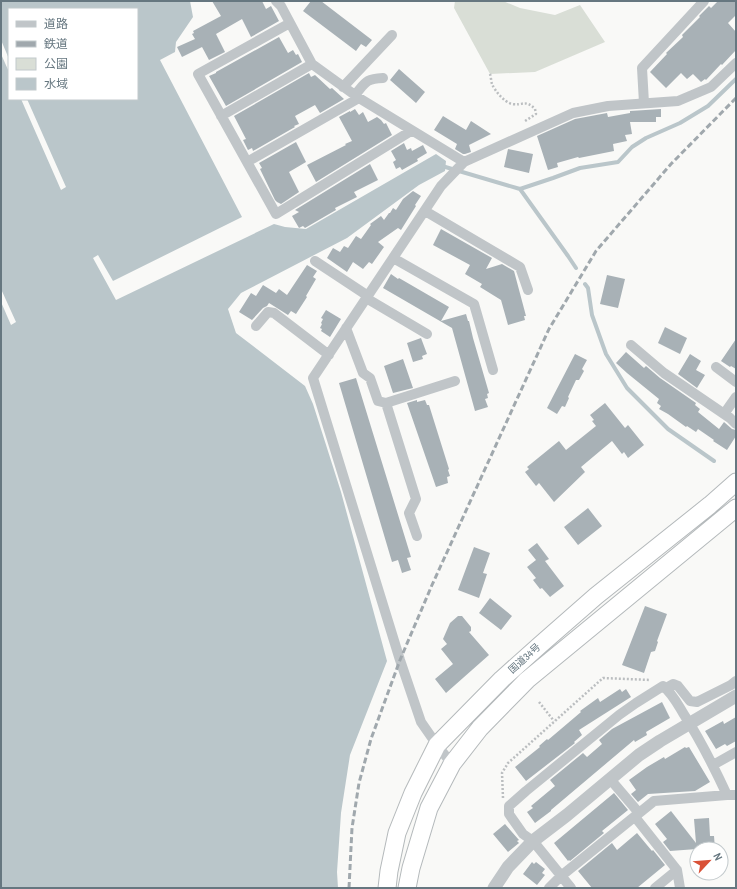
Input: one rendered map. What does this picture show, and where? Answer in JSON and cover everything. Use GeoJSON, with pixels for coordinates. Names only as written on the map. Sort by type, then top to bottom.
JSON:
{"type":"FeatureCollection","features":[{"type":"Feature","properties":{"kind":"highway","name":"国道34号"},"geometry":{"type":"LineString","coordinates":[[387,888],[397,833],[413,793],[437,745],[502,679],[540,644],[596,596],[710,505],[736,482]]}},
{"type":"Feature","properties":{"kind":"highway","name":"国道34号"},"geometry":{"type":"LineString","coordinates":[[407,888],[411,868],[429,808],[452,764],[480,728],[527,680],[736,508]]}},
{"type":"Feature","properties":{"kind":"street"},"geometry":{"type":"LineString","coordinates":[[644,103],[642,68],[704,1]]}},
{"type":"Feature","properties":{"kind":"street"},"geometry":{"type":"LineString","coordinates":[[281,3],[312,64],[357,97],[463,163]]}},
{"type":"Feature","properties":{"kind":"street"},"geometry":{"type":"LineString","coordinates":[[290,23],[198,74],[276,214],[411,131]]}},
{"type":"Feature","properties":{"kind":"street"},"geometry":{"type":"LineString","coordinates":[[344,87],[392,36]]}},
{"type":"Feature","properties":{"kind":"street"},"geometry":{"type":"LineString","coordinates":[[452,764],[421,722],[400,660],[314,378],[441,186],[463,163],[573,113],[608,106],[678,101],[712,87],[736,63]]}},
{"type":"Feature","properties":{"kind":"street"},"geometry":{"type":"LineString","coordinates":[[222,116],[312,64]]}},
{"type":"Feature","properties":{"kind":"street"},"geometry":{"type":"LineString","coordinates":[[247,162],[357,97],[366,82],[373,79],[383,78]]}},
{"type":"Feature","properties":{"kind":"street"},"geometry":{"type":"LineString","coordinates":[[424,211],[520,267],[528,290]]}},
{"type":"Feature","properties":{"kind":"street"},"geometry":{"type":"LineString","coordinates":[[394,258],[474,304],[493,370]]}},
{"type":"Feature","properties":{"kind":"street"},"geometry":{"type":"LineString","coordinates":[[315,260],[367,297],[427,334]]}},
{"type":"Feature","properties":{"kind":"street"},"geometry":{"type":"LineString","coordinates":[[256,326],[268,312],[274,313],[329,355]]}},
{"type":"Feature","properties":{"kind":"street"},"geometry":{"type":"LineString","coordinates":[[346,328],[363,373],[370,378],[378,401],[386,403],[455,381]]}},
{"type":"Feature","properties":{"kind":"street"},"geometry":{"type":"LineString","coordinates":[[631,345],[664,373],[724,414],[736,424]]}},
{"type":"Feature","properties":{"kind":"street"},"geometry":{"type":"LineString","coordinates":[[716,367],[736,382]]}},
{"type":"Feature","properties":{"kind":"street"},"geometry":{"type":"LineString","coordinates":[[724,414],[736,397]]}},
{"type":"Feature","properties":{"kind":"street"},"geometry":{"type":"LineString","coordinates":[[386,403],[416,499],[409,513],[417,536]]}},
{"type":"Feature","properties":{"kind":"street"},"geometry":{"type":"LineString","coordinates":[[571,888],[533,841],[523,834],[509,814],[509,806],[619,715],[636,703],[665,687],[673,684],[678,686],[690,701],[698,702],[736,681]]}},
{"type":"Feature","properties":{"kind":"street"},"geometry":{"type":"LineString","coordinates":[[549,888],[561,876],[654,801],[731,795],[690,724],[665,687]]}},
{"type":"Feature","properties":{"kind":"street"},"geometry":{"type":"LineString","coordinates":[[494,888],[508,866],[533,841],[639,755],[736,696]]}},
{"type":"Feature","properties":{"kind":"street"},"geometry":{"type":"LineString","coordinates":[[713,765],[736,752]]}},
{"type":"Feature","properties":{"kind":"street"},"geometry":{"type":"LineString","coordinates":[[610,780],[677,870],[680,888]]}},
{"type":"Feature","properties":{"kind":"street"},"geometry":{"type":"LineString","coordinates":[[655,888],[677,870]]}},
{"type":"Feature","properties":{"kind":"path"},"geometry":{"type":"LineString","coordinates":[[490,74],[492,84],[502,99],[512,104],[530,104],[535,109],[536,114],[522,123]]}},
{"type":"Feature","properties":{"kind":"path"},"geometry":{"type":"LineString","coordinates":[[509,806],[504,798],[502,773],[508,763],[603,678],[656,681],[665,687]]}},
{"type":"Feature","properties":{"kind":"path"},"geometry":{"type":"LineString","coordinates":[[539,702],[554,722]]}},
{"type":"Feature","properties":{"kind":"green space"},"geometry":{"type":"Polygon","coordinates":[[[455,1],[503,1],[520,8],[555,15],[580,5],[605,42],[535,72],[490,74],[454,8],[455,1]]]}},
{"type":"Feature","properties":{"kind":"water"},"geometry":{"type":"Polygon","coordinates":[[[1,1],[190,1],[193,17],[176,42],[175,52],[160,60],[242,217],[113,281],[98,255],[93,258],[116,300],[274,224],[285,227],[306,229],[436,154],[446,161],[445,171],[419,185],[347,238],[241,293],[228,309],[236,333],[305,386],[313,404],[341,492],[387,661],[350,755],[341,813],[337,872],[338,888],[1,888],[1,54],[8,70],[8,100],[21,100],[61,190],[66,187],[27,100],[138,100],[138,8],[8,8],[8,57],[1,40],[1,1]]]}},
{"type":"Feature","properties":{"kind":"pier"},"geometry":{"type":"Polygon","coordinates":[[[1,289],[16,322],[11,325],[1,302],[1,289]]]}},
{"type":"Feature","properties":{"kind":"building"},"geometry":{"type":"Polygon","coordinates":[[[212,1],[262,1],[266,9],[271,6],[279,21],[251,37],[242,19],[216,34],[225,52],[209,60],[202,47],[182,57],[177,47],[195,39],[192,34],[194,33],[193,31],[221,16],[212,1]]]}},
{"type":"Feature","properties":{"kind":"building"},"geometry":{"type":"Polygon","coordinates":[[[311,1],[321,1],[372,40],[366,47],[361,44],[356,51],[303,11],[311,1]]]}},
{"type":"Feature","properties":{"kind":"building"},"geometry":{"type":"Polygon","coordinates":[[[718,1],[736,1],[736,15],[728,23],[736,32],[736,50],[706,80],[705,79],[701,82],[693,74],[687,79],[681,73],[666,88],[650,72],[667,54],[666,53],[683,37],[682,35],[700,17],[699,16],[709,6],[711,8],[718,1]]]}},
{"type":"Feature","properties":{"kind":"building"},"geometry":{"type":"Polygon","coordinates":[[[279,37],[288,53],[293,50],[296,55],[298,54],[302,62],[226,106],[209,76],[279,37]]]}},
{"type":"Feature","properties":{"kind":"building"},"geometry":{"type":"Polygon","coordinates":[[[399,69],[425,92],[416,103],[390,80],[399,69]]]}},
{"type":"Feature","properties":{"kind":"building"},"geometry":{"type":"Polygon","coordinates":[[[309,73],[311,77],[315,75],[330,89],[332,88],[344,99],[320,113],[315,105],[295,116],[299,124],[294,126],[295,127],[253,151],[252,148],[248,150],[243,140],[246,139],[234,116],[309,73]]]}},
{"type":"Feature","properties":{"kind":"building"},"geometry":{"type":"Polygon","coordinates":[[[355,109],[359,115],[363,112],[368,122],[377,117],[384,124],[386,123],[392,135],[316,182],[307,165],[352,141],[339,117],[355,109]]]}},
{"type":"Feature","properties":{"kind":"building"},"geometry":{"type":"Polygon","coordinates":[[[661,109],[661,117],[656,117],[656,122],[630,122],[632,134],[625,135],[627,141],[613,144],[614,151],[578,157],[557,163],[558,167],[548,170],[537,136],[575,119],[607,113],[608,117],[630,113],[630,111],[661,109]]]}},
{"type":"Feature","properties":{"kind":"building"},"geometry":{"type":"Polygon","coordinates":[[[443,116],[466,130],[471,121],[491,134],[469,145],[471,152],[463,154],[455,149],[457,144],[434,130],[443,116]]]}},
{"type":"Feature","properties":{"kind":"building"},"geometry":{"type":"Polygon","coordinates":[[[296,142],[306,162],[289,172],[299,192],[281,204],[275,200],[260,169],[262,168],[259,163],[296,142]]]}},
{"type":"Feature","properties":{"kind":"building"},"geometry":{"type":"Polygon","coordinates":[[[404,143],[407,150],[411,148],[412,151],[423,145],[427,153],[417,159],[418,161],[402,170],[400,167],[396,169],[393,162],[396,160],[391,151],[404,143]]]}},
{"type":"Feature","properties":{"kind":"building"},"geometry":{"type":"Polygon","coordinates":[[[508,149],[533,154],[529,173],[504,167],[508,149]]]}},
{"type":"Feature","properties":{"kind":"building"},"geometry":{"type":"Polygon","coordinates":[[[370,164],[378,180],[354,192],[357,197],[335,208],[336,210],[305,228],[303,226],[299,228],[292,216],[299,212],[295,210],[370,164]]]}},
{"type":"Feature","properties":{"kind":"building"},"geometry":{"type":"Polygon","coordinates":[[[413,191],[421,196],[415,205],[416,206],[401,230],[398,228],[378,242],[384,247],[372,264],[369,262],[363,269],[353,262],[347,272],[327,258],[333,248],[340,252],[344,246],[348,248],[356,236],[361,239],[371,225],[370,224],[381,216],[384,220],[393,208],[396,210],[403,199],[413,191]]]}},
{"type":"Feature","properties":{"kind":"building"},"geometry":{"type":"Polygon","coordinates":[[[441,229],[492,258],[486,269],[502,264],[514,271],[526,316],[524,316],[525,320],[508,325],[501,300],[480,287],[482,284],[465,274],[470,265],[433,245],[441,229]]]}},
{"type":"Feature","properties":{"kind":"building"},"geometry":{"type":"Polygon","coordinates":[[[307,265],[317,271],[313,277],[316,279],[296,314],[291,311],[288,315],[269,303],[252,320],[239,312],[251,293],[256,296],[263,285],[276,293],[279,289],[287,295],[307,265]]]}},
{"type":"Feature","properties":{"kind":"building"},"geometry":{"type":"Polygon","coordinates":[[[391,274],[449,307],[441,321],[466,314],[489,393],[487,394],[488,398],[485,399],[488,407],[475,411],[452,328],[383,288],[391,274]]]}},
{"type":"Feature","properties":{"kind":"building"},"geometry":{"type":"Polygon","coordinates":[[[607,275],[625,279],[618,308],[600,304],[607,275]]]}},
{"type":"Feature","properties":{"kind":"building"},"geometry":{"type":"Polygon","coordinates":[[[326,310],[341,319],[330,337],[321,331],[322,329],[320,328],[323,319],[321,318],[326,310]]]}},
{"type":"Feature","properties":{"kind":"building"},"geometry":{"type":"Polygon","coordinates":[[[665,327],[687,338],[680,354],[658,343],[665,327]]]}},
{"type":"Feature","properties":{"kind":"building"},"geometry":{"type":"Polygon","coordinates":[[[421,338],[427,354],[422,356],[423,359],[413,362],[407,343],[421,338]]]}},
{"type":"Feature","properties":{"kind":"building"},"geometry":{"type":"Polygon","coordinates":[[[736,339],[736,369],[721,361],[736,339]]]}},
{"type":"Feature","properties":{"kind":"building"},"geometry":{"type":"Polygon","coordinates":[[[626,352],[644,368],[646,366],[660,378],[696,403],[695,405],[700,409],[698,412],[719,429],[724,422],[732,429],[736,430],[736,436],[727,450],[698,429],[696,432],[687,426],[686,427],[659,409],[661,406],[657,403],[659,399],[616,363],[626,352]]]}},
{"type":"Feature","properties":{"kind":"building"},"geometry":{"type":"Polygon","coordinates":[[[575,354],[587,360],[582,369],[584,371],[579,380],[576,380],[565,407],[562,406],[557,414],[547,408],[575,354]]]}},
{"type":"Feature","properties":{"kind":"building"},"geometry":{"type":"Polygon","coordinates":[[[690,354],[701,361],[696,370],[705,375],[697,388],[678,374],[690,354]]]}},
{"type":"Feature","properties":{"kind":"building"},"geometry":{"type":"Polygon","coordinates":[[[403,359],[413,388],[393,393],[384,366],[403,359]]]}},
{"type":"Feature","properties":{"kind":"building"},"geometry":{"type":"Polygon","coordinates":[[[356,378],[411,557],[407,558],[411,570],[402,573],[398,560],[392,562],[339,383],[356,378]]]}},
{"type":"Feature","properties":{"kind":"building"},"geometry":{"type":"Polygon","coordinates":[[[417,400],[417,402],[425,400],[427,405],[429,405],[449,469],[450,476],[447,477],[448,483],[436,487],[407,403],[417,400]]]}},
{"type":"Feature","properties":{"kind":"building"},"geometry":{"type":"Polygon","coordinates":[[[605,403],[625,428],[628,425],[644,445],[628,458],[624,452],[622,454],[612,441],[581,467],[585,472],[554,502],[539,483],[536,486],[525,472],[529,469],[527,467],[559,441],[566,450],[596,426],[590,415],[605,403]]]}},
{"type":"Feature","properties":{"kind":"building"},"geometry":{"type":"Polygon","coordinates":[[[588,508],[602,526],[578,545],[564,527],[588,508]]]}},
{"type":"Feature","properties":{"kind":"building"},"geometry":{"type":"Polygon","coordinates":[[[537,543],[549,559],[545,561],[564,586],[550,597],[542,588],[540,589],[533,580],[536,578],[527,567],[536,560],[528,550],[537,543]]]}},
{"type":"Feature","properties":{"kind":"building"},"geometry":{"type":"Polygon","coordinates":[[[474,547],[490,553],[483,573],[487,574],[479,598],[458,590],[474,547]]]}},
{"type":"Feature","properties":{"kind":"building"},"geometry":{"type":"Polygon","coordinates":[[[490,598],[512,616],[501,630],[479,613],[490,598]]]}},
{"type":"Feature","properties":{"kind":"building"},"geometry":{"type":"Polygon","coordinates":[[[645,606],[667,614],[655,651],[651,652],[644,673],[622,665],[645,606]]]}},
{"type":"Feature","properties":{"kind":"building"},"geometry":{"type":"Polygon","coordinates":[[[458,616],[462,616],[471,627],[471,631],[469,632],[489,655],[446,693],[435,679],[453,664],[441,649],[447,644],[443,639],[450,623],[458,616]]]}},
{"type":"Feature","properties":{"kind":"building"},"geometry":{"type":"Polygon","coordinates":[[[620,689],[622,692],[626,689],[631,697],[579,730],[582,735],[574,742],[575,743],[526,781],[515,767],[581,712],[580,711],[598,698],[600,702],[620,689]]]}},
{"type":"Feature","properties":{"kind":"building"},"geometry":{"type":"Polygon","coordinates":[[[662,702],[670,718],[646,732],[647,735],[635,742],[634,740],[535,823],[527,812],[533,808],[531,806],[555,786],[550,780],[583,753],[587,757],[602,744],[599,740],[612,729],[662,702]]]}},
{"type":"Feature","properties":{"kind":"building"},"geometry":{"type":"Polygon","coordinates":[[[736,717],[736,741],[727,746],[725,744],[716,749],[705,731],[723,721],[724,724],[736,717]]]}},
{"type":"Feature","properties":{"kind":"building"},"geometry":{"type":"Polygon","coordinates":[[[685,747],[689,747],[710,782],[695,791],[648,794],[638,802],[631,794],[636,790],[629,780],[647,767],[664,757],[665,759],[685,747]]]}},
{"type":"Feature","properties":{"kind":"building"},"geometry":{"type":"Polygon","coordinates":[[[614,793],[628,810],[602,831],[604,833],[570,861],[568,861],[554,843],[614,793]]]}},
{"type":"Feature","properties":{"kind":"building"},"geometry":{"type":"Polygon","coordinates":[[[671,811],[694,841],[689,841],[689,850],[670,851],[663,842],[667,839],[655,824],[671,811]]]}},
{"type":"Feature","properties":{"kind":"building"},"geometry":{"type":"Polygon","coordinates":[[[709,818],[710,836],[714,836],[714,841],[696,841],[694,819],[709,818]]]}},
{"type":"Feature","properties":{"kind":"building"},"geometry":{"type":"Polygon","coordinates":[[[505,824],[519,840],[517,841],[519,843],[508,852],[493,834],[505,824]]]}},
{"type":"Feature","properties":{"kind":"building"},"geometry":{"type":"Polygon","coordinates":[[[637,833],[665,865],[637,888],[592,888],[578,871],[612,843],[617,850],[637,833]]]}},
{"type":"Feature","properties":{"kind":"building"},"geometry":{"type":"Polygon","coordinates":[[[532,862],[534,864],[536,862],[545,869],[542,873],[545,875],[537,885],[523,874],[532,862]]]}},
{"type":"Feature","properties":{"kind":"waterway"},"geometry":{"type":"LineString","coordinates":[[442,166],[520,189],[580,168],[618,162],[632,147],[646,138],[680,123],[708,106],[736,79]]}},
{"type":"Feature","properties":{"kind":"waterway"},"geometry":{"type":"LineString","coordinates":[[520,189],[576,268]]}},
{"type":"Feature","properties":{"kind":"waterway"},"geometry":{"type":"LineString","coordinates":[[585,284],[588,288],[592,315],[606,354],[627,388],[668,429],[714,461]]}},
{"type":"Feature","properties":{"kind":"railway"},"geometry":{"type":"LineString","coordinates":[[349,888],[352,828],[359,783],[371,739],[400,660],[432,585],[549,329],[596,251],[671,164],[736,98]]}}]}
